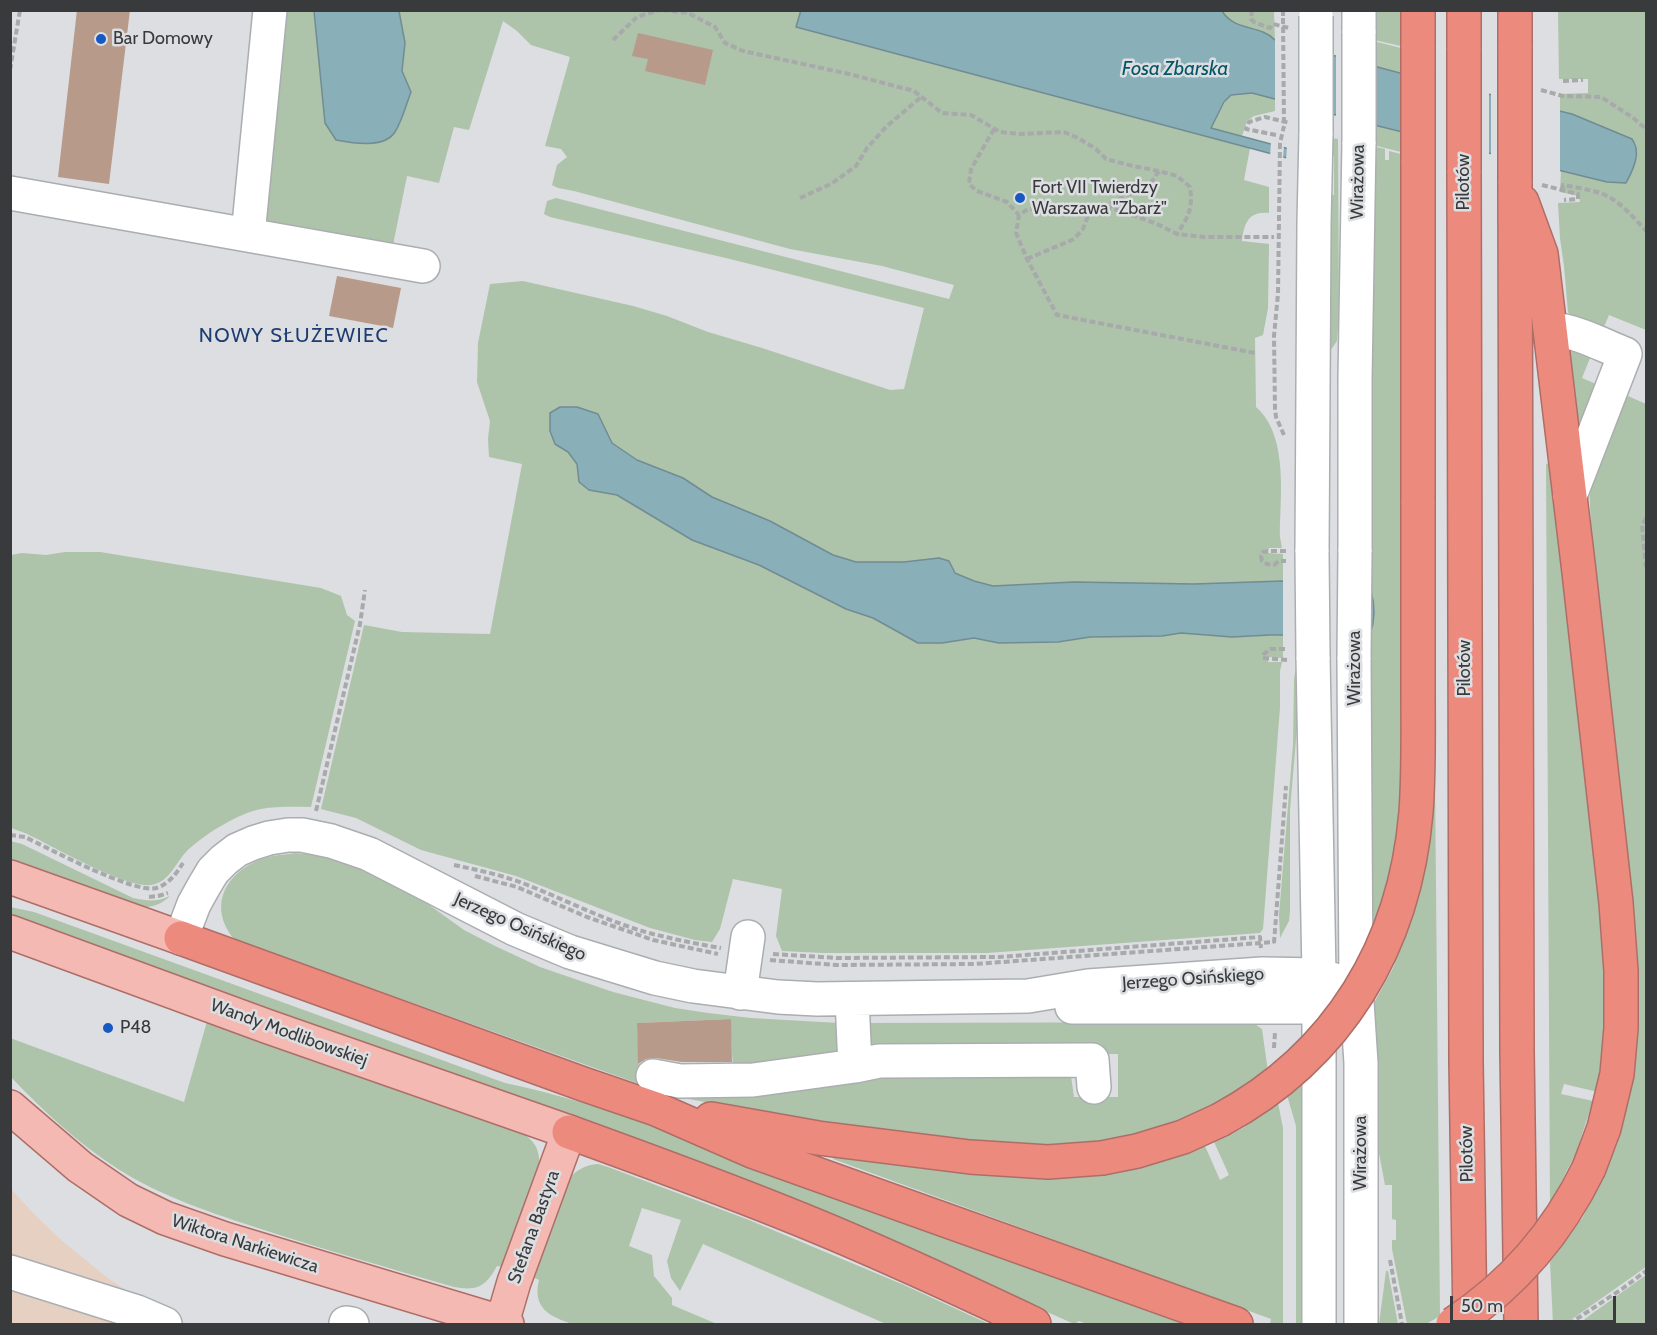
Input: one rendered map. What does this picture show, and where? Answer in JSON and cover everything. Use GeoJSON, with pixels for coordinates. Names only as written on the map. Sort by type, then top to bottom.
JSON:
{"type":"FeatureCollection","features":[{"type":"Feature","properties":{"kind":"highway"},"geometry":{"type":"LineString","coordinates":[[656,1109],[818,1138],[970,1157],[1040,1162],[1089,1159],[1137,1151],[1183,1137],[1244,1107],[1296,1067],[1325,1037],[1350,1006],[1380,954],[1402,895],[1411,852],[1418,782],[1418,10]]}},
{"type":"Feature","properties":{"kind":"highway","name":"Pilotów"},"geometry":{"type":"LineString","coordinates":[[1464,10],[1466,1038],[1470,1324]]}},
{"type":"Feature","properties":{"kind":"highway"},"geometry":{"type":"LineString","coordinates":[[1515,10],[1517,1051],[1521,1324]]}},
{"type":"Feature","properties":{"kind":"highway"},"geometry":{"type":"LineString","coordinates":[[1453,1324],[1497,1292],[1536,1252],[1569,1205],[1589,1168],[1606,1122],[1617,1074],[1621,1028],[1621,981],[1616,903],[1551,329],[1541,254],[1515,181]]}},
{"type":"Feature","properties":{"kind":"highway"},"geometry":{"type":"LineString","coordinates":[[181,938],[656,1109],[752,1151],[1236,1324]]}},
{"type":"Feature","properties":{"kind":"highway"},"geometry":{"type":"LineString","coordinates":[[568,1132],[672,1169],[811,1224],[1034,1324]]}},
{"type":"Feature","properties":{"kind":"main road"},"geometry":{"type":"LineString","coordinates":[[10,877],[181,938]]}},
{"type":"Feature","properties":{"kind":"main road"},"geometry":{"type":"LineString","coordinates":[[10,898],[46,889]]}},
{"type":"Feature","properties":{"kind":"main road","name":"Wandy Modlibowskiej"},"geometry":{"type":"LineString","coordinates":[[10,932],[277,1030],[568,1132]]}},
{"type":"Feature","properties":{"kind":"main road","name":"Wiktora Narkiewicza"},"geometry":{"type":"LineString","coordinates":[[10,1107],[80,1167],[128,1200],[165,1218],[225,1239],[505,1324]]}},
{"type":"Feature","properties":{"kind":"main road","name":"Stefana Bastyra"},"geometry":{"type":"LineString","coordinates":[[505,1324],[514,1282],[568,1132]]}},
{"type":"Feature","properties":{"kind":"street"},"geometry":{"type":"LineString","coordinates":[[248,235],[270,10]]}},
{"type":"Feature","properties":{"kind":"street"},"geometry":{"type":"LineString","coordinates":[[1316,13],[1314,222],[1299,552],[1300,659],[1318,975],[1319,1324]]}},
{"type":"Feature","properties":{"kind":"street","name":"Wirażowa"},"geometry":{"type":"LineString","coordinates":[[1359,22],[1354,657],[1356,987],[1361,1063],[1360,1324]]}},
{"type":"Feature","properties":{"kind":"street"},"geometry":{"type":"LineString","coordinates":[[10,193],[423,266]]}},
{"type":"Feature","properties":{"kind":"street"},"geometry":{"type":"LineString","coordinates":[[1551,329],[1578,334],[1624,354],[1570,496]]}},
{"type":"Feature","properties":{"kind":"street","name":"Jerzego Osińskiego"},"geometry":{"type":"LineString","coordinates":[[181,938],[194,904],[213,871],[224,860],[237,850],[261,840],[302,835],[332,841],[369,854],[515,929],[570,952],[655,978],[740,993],[807,999],[1028,996],[1100,985],[1262,974],[1318,975],[1356,987]]}},
{"type":"Feature","properties":{"kind":"street"},"geometry":{"type":"LineString","coordinates":[[740,993],[746,949]]}},
{"type":"Feature","properties":{"kind":"street"},"geometry":{"type":"LineString","coordinates":[[1318,1007],[1356,987]]}},
{"type":"Feature","properties":{"kind":"street","name":"Jerzego Osińskiego"},"geometry":{"type":"LineString","coordinates":[[1028,996],[1068,1007],[1318,1007]]}},
{"type":"Feature","properties":{"kind":"street"},"geometry":{"type":"LineString","coordinates":[[852,999],[855,1066]]}},
{"type":"Feature","properties":{"kind":"street"},"geometry":{"type":"LineString","coordinates":[[653,1076],[680,1081],[753,1080],[879,1061],[1092,1060],[1094,1087]]}},
{"type":"Feature","properties":{"kind":"street"},"geometry":{"type":"LineString","coordinates":[[10,1272],[137,1312],[165,1324]]}},
{"type":"Feature","properties":{"kind":"path"},"geometry":{"type":"LineString","coordinates":[[10,70],[20,10]]}},
{"type":"Feature","properties":{"kind":"path"},"geometry":{"type":"LineString","coordinates":[[613,40],[637,17],[662,10],[688,13],[716,27],[725,43],[743,51],[914,91],[942,113],[971,115],[1000,132],[1020,134],[1064,132],[1096,149],[1106,159],[1177,176],[1190,187],[1192,202],[1186,220],[1177,234]]}},
{"type":"Feature","properties":{"kind":"path"},"geometry":{"type":"LineString","coordinates":[[1252,10],[1251,19],[1254,22],[1270,28],[1273,24]]}},
{"type":"Feature","properties":{"kind":"path"},"geometry":{"type":"LineString","coordinates":[[1283,10],[1284,126],[1280,143],[1280,244],[1274,336],[1275,409],[1286,442]]}},
{"type":"Feature","properties":{"kind":"path"},"geometry":{"type":"LineString","coordinates":[[1563,81],[1583,80]]}},
{"type":"Feature","properties":{"kind":"path"},"geometry":{"type":"LineString","coordinates":[[800,198],[831,184],[856,166],[867,148],[886,127],[921,97]]}},
{"type":"Feature","properties":{"kind":"path"},"geometry":{"type":"LineString","coordinates":[[1271,118],[1265,117],[1249,122],[1246,129],[1276,135]]}},
{"type":"Feature","properties":{"kind":"path"},"geometry":{"type":"LineString","coordinates":[[994,129],[971,170],[969,184],[977,191],[1007,202],[1019,215]]}},
{"type":"Feature","properties":{"kind":"path"},"geometry":{"type":"LineString","coordinates":[[1159,171],[1150,184],[1105,206],[1079,209],[1028,209],[1019,215],[1016,233],[1027,259],[1057,315],[1255,353]]}},
{"type":"Feature","properties":{"kind":"path"},"geometry":{"type":"LineString","coordinates":[[1564,200],[1578,200],[1578,194],[1562,190],[1563,185],[1598,192],[1619,203],[1647,231]]}},
{"type":"Feature","properties":{"kind":"path"},"geometry":{"type":"LineString","coordinates":[[1105,206],[1157,224],[1177,234],[1204,237],[1274,237]]}},
{"type":"Feature","properties":{"kind":"path"},"geometry":{"type":"LineString","coordinates":[[1027,259],[1074,239],[1083,229],[1091,208]]}},
{"type":"Feature","properties":{"kind":"path"},"geometry":{"type":"LineString","coordinates":[[1647,518],[1642,525],[1647,567]]}},
{"type":"Feature","properties":{"kind":"path"},"geometry":{"type":"LineString","coordinates":[[1269,551],[1299,552]]}},
{"type":"Feature","properties":{"kind":"path"},"geometry":{"type":"LineString","coordinates":[[316,811],[360,624],[364,590]]}},
{"type":"Feature","properties":{"kind":"path"},"geometry":{"type":"LineString","coordinates":[[1270,660],[1300,659]]}},
{"type":"Feature","properties":{"kind":"path"},"geometry":{"type":"LineString","coordinates":[[445,862],[499,875],[648,932],[688,942],[746,949],[836,965],[975,964],[1260,943],[1274,945],[1287,776]]}},
{"type":"Feature","properties":{"kind":"path"},"geometry":{"type":"LineString","coordinates":[[307,810],[324,813]]}},
{"type":"Feature","properties":{"kind":"path"},"geometry":{"type":"LineString","coordinates":[[10,834],[25,837],[117,880],[145,889],[166,883],[188,857]]}},
{"type":"Feature","properties":{"kind":"path"},"geometry":{"type":"LineString","coordinates":[[466,874],[517,887],[586,917],[653,940],[710,953],[746,949]]}},
{"type":"Feature","properties":{"kind":"path"},"geometry":{"type":"LineString","coordinates":[[117,880],[119,888]]}},
{"type":"Feature","properties":{"kind":"path"},"geometry":{"type":"LineString","coordinates":[[146,897],[170,892]]}},
{"type":"Feature","properties":{"kind":"path"},"geometry":{"type":"LineString","coordinates":[[1274,1058],[1275,1023]]}},
{"type":"Feature","properties":{"kind":"path"},"geometry":{"type":"LineString","coordinates":[[1390,1259],[1402,1324]]}},
{"type":"Feature","properties":{"kind":"path"},"geometry":{"type":"LineString","coordinates":[[1569,1324],[1647,1271]]}},
{"type":"Feature","properties":{"kind":"shaded area"},"geometry":{"type":"Polygon","coordinates":[[[10,1188],[62,1241],[109,1279],[156,1311],[182,1324],[11,1324],[10,1188]]]}},
{"type":"Feature","properties":{"kind":"green space"},"geometry":{"type":"Polygon","coordinates":[[[801,10],[797,27],[1250,148],[1244,180],[1269,187],[1269,213],[1256,214],[1248,220],[1242,241],[1269,244],[1268,308],[1263,335],[1255,338],[1256,407],[1267,419],[1278,450],[1282,548],[1269,548],[1268,553],[1283,554],[1283,581],[1194,584],[1074,582],[993,586],[974,581],[955,572],[949,561],[939,558],[904,562],[856,562],[833,555],[770,521],[712,497],[683,478],[637,460],[612,443],[598,414],[550,431],[555,444],[568,452],[577,464],[579,482],[589,490],[617,495],[692,540],[759,565],[846,609],[873,618],[918,643],[942,643],[974,638],[999,643],[1058,642],[1090,637],[1162,636],[1181,633],[1232,637],[1283,635],[1283,658],[1269,657],[1268,662],[1282,662],[1263,929],[1260,933],[987,953],[782,951],[776,936],[782,889],[733,879],[720,929],[712,942],[695,940],[650,928],[516,876],[421,850],[356,818],[321,809],[364,625],[402,632],[490,634],[522,464],[489,457],[490,421],[477,382],[478,343],[490,284],[523,281],[633,306],[890,390],[904,389],[924,308],[550,217],[544,214],[547,201],[556,198],[949,299],[954,285],[882,266],[790,249],[552,185],[557,165],[567,157],[561,149],[545,146],[570,57],[531,45],[503,21],[469,130],[454,127],[439,183],[407,176],[392,250],[260,224],[281,11],[314,11],[325,123],[336,140],[367,144],[383,141],[395,132],[411,92],[402,71],[405,43],[399,11],[801,10]]]}},
{"type":"Feature","properties":{"kind":"green space"},"geometry":{"type":"Polygon","coordinates":[[[1222,11],[1274,11],[1275,40],[1231,21],[1222,11]]]}},
{"type":"Feature","properties":{"kind":"green space"},"geometry":{"type":"Polygon","coordinates":[[[1369,11],[1405,11],[1405,47],[1370,39],[1369,11]]]}},
{"type":"Feature","properties":{"kind":"green space"},"geometry":{"type":"Polygon","coordinates":[[[1558,11],[1646,11],[1646,330],[1609,315],[1600,336],[1574,322],[1568,312],[1558,203],[1580,202],[1579,196],[1560,192],[1561,171],[1607,182],[1636,149],[1636,144],[1632,139],[1560,111],[1560,94],[1588,93],[1588,79],[1559,79],[1558,11]]]}},
{"type":"Feature","properties":{"kind":"green space"},"geometry":{"type":"Polygon","coordinates":[[[1373,41],[1401,48],[1400,73],[1373,66],[1373,41]]]}},
{"type":"Feature","properties":{"kind":"green space"},"geometry":{"type":"Polygon","coordinates":[[[1252,93],[1275,99],[1275,111],[1254,116],[1247,121],[1242,136],[1210,128],[1231,94],[1252,93]]]}},
{"type":"Feature","properties":{"kind":"green space"},"geometry":{"type":"Polygon","coordinates":[[[1374,125],[1401,131],[1401,152],[1373,145],[1374,125]]]}},
{"type":"Feature","properties":{"kind":"green space"},"geometry":{"type":"Polygon","coordinates":[[[1330,138],[1338,139],[1339,314],[1337,341],[1326,357],[1329,195],[1334,195],[1334,156],[1329,155],[1330,138]]]}},
{"type":"Feature","properties":{"kind":"green space"},"geometry":{"type":"Polygon","coordinates":[[[1371,146],[1385,149],[1385,160],[1389,160],[1389,151],[1405,155],[1403,801],[1393,869],[1371,936],[1371,146]]]}},
{"type":"Feature","properties":{"kind":"green space"},"geometry":{"type":"Polygon","coordinates":[[[1565,335],[1594,348],[1582,378],[1605,388],[1578,452],[1565,335]]]}},
{"type":"Feature","properties":{"kind":"green space"},"geometry":{"type":"Polygon","coordinates":[[[1619,392],[1646,404],[1646,1267],[1565,1324],[1553,1324],[1550,1262],[1583,1217],[1617,1145],[1631,1082],[1594,585],[1589,485],[1619,392]]]}},
{"type":"Feature","properties":{"kind":"green space"},"geometry":{"type":"Polygon","coordinates":[[[1551,463],[1606,949],[1604,1054],[1598,1092],[1564,1084],[1561,1094],[1593,1101],[1575,1156],[1550,1207],[1546,464],[1551,463]]]}},
{"type":"Feature","properties":{"kind":"green space"},"geometry":{"type":"Polygon","coordinates":[[[65,552],[100,552],[321,588],[341,596],[347,615],[355,621],[311,807],[261,809],[233,819],[197,842],[185,853],[164,880],[151,885],[124,880],[11,828],[11,555],[22,553],[46,555],[65,552]]]}},
{"type":"Feature","properties":{"kind":"green space"},"geometry":{"type":"Polygon","coordinates":[[[1297,660],[1298,716],[1290,810],[1290,911],[1289,921],[1280,938],[1279,915],[1293,745],[1294,680],[1297,660]]]}},
{"type":"Feature","properties":{"kind":"green space"},"geometry":{"type":"Polygon","coordinates":[[[1435,780],[1440,1316],[1426,1324],[1407,1324],[1392,1249],[1392,1240],[1396,1240],[1396,1220],[1392,1219],[1392,1185],[1385,1185],[1375,1125],[1374,1003],[1393,968],[1415,910],[1429,843],[1435,780]]]}},
{"type":"Feature","properties":{"kind":"green space"},"geometry":{"type":"Polygon","coordinates":[[[10,841],[22,844],[133,898],[152,900],[170,896],[156,905],[138,907],[11,862],[10,841]]]}},
{"type":"Feature","properties":{"kind":"green space"},"geometry":{"type":"Polygon","coordinates":[[[295,853],[326,856],[382,878],[425,902],[464,930],[493,945],[540,967],[613,992],[675,1008],[751,1018],[839,1023],[845,1029],[838,1057],[733,1067],[730,1019],[637,1023],[639,1071],[886,1070],[1071,1076],[1074,1097],[1118,1097],[1118,1054],[875,1055],[862,1045],[860,1023],[1252,1022],[1262,1029],[1268,1072],[1247,1088],[1185,1120],[1130,1138],[1035,1147],[917,1136],[763,1113],[673,1096],[234,939],[226,927],[222,914],[224,892],[230,881],[249,865],[262,859],[295,853]]]}},
{"type":"Feature","properties":{"kind":"green space"},"geometry":{"type":"Polygon","coordinates":[[[10,907],[34,912],[505,1083],[544,1092],[658,1127],[1183,1324],[1087,1324],[1079,1321],[1074,1324],[835,1217],[139,962],[11,919],[10,907]]]}},
{"type":"Feature","properties":{"kind":"green space"},"geometry":{"type":"Polygon","coordinates":[[[208,1018],[514,1129],[531,1140],[537,1148],[540,1168],[504,1267],[497,1266],[489,1279],[475,1288],[454,1287],[285,1237],[188,1204],[135,1179],[103,1159],[62,1126],[11,1077],[10,1038],[184,1102],[208,1018]]]}},
{"type":"Feature","properties":{"kind":"green space"},"geometry":{"type":"Polygon","coordinates":[[[1304,1081],[1303,1324],[1296,1324],[1296,1126],[1287,1095],[1304,1081]]]}},
{"type":"Feature","properties":{"kind":"green space"},"geometry":{"type":"Polygon","coordinates":[[[1278,1103],[1283,1128],[1283,1324],[1270,1324],[1271,1319],[833,1159],[835,1151],[1075,1173],[1153,1164],[1205,1146],[1220,1180],[1229,1175],[1214,1142],[1243,1128],[1278,1103]]]}},
{"type":"Feature","properties":{"kind":"green space"},"geometry":{"type":"Polygon","coordinates":[[[598,1164],[749,1220],[904,1285],[989,1324],[886,1324],[703,1244],[680,1291],[671,1278],[667,1261],[681,1220],[642,1208],[629,1246],[652,1255],[654,1276],[672,1298],[672,1305],[717,1324],[573,1324],[557,1318],[545,1310],[541,1304],[538,1298],[539,1280],[531,1276],[568,1180],[581,1169],[598,1164]]]}},
{"type":"Feature","properties":{"kind":"green space"},"geometry":{"type":"Polygon","coordinates":[[[1386,1271],[1388,1271],[1398,1324],[1379,1324],[1386,1271]]]}},
{"type":"Feature","properties":{"kind":"green space"},"geometry":{"type":"Polygon","coordinates":[[[1646,1275],[1646,1324],[1580,1324],[1586,1318],[1646,1275]]]}},
{"type":"Feature","properties":{"kind":"water","name":"Fosa Zbarska"},"geometry":{"type":"Polygon","coordinates":[[[801,10],[1222,11],[1234,22],[1269,35],[1275,40],[1400,73],[1572,114],[1632,139],[1636,150],[1635,161],[1626,183],[1607,182],[1252,93],[1231,95],[1224,102],[1211,128],[1323,158],[1321,167],[796,27],[801,10]]]}},
{"type":"Feature","properties":{"kind":"water"},"geometry":{"type":"Polygon","coordinates":[[[314,11],[399,11],[405,43],[402,71],[411,92],[395,132],[383,141],[367,144],[336,140],[325,123],[314,11]]]}},
{"type":"Feature","properties":{"kind":"water"},"geometry":{"type":"Polygon","coordinates":[[[560,407],[577,407],[598,414],[612,443],[637,460],[683,478],[712,497],[770,521],[833,555],[856,562],[904,562],[939,558],[949,561],[955,573],[993,586],[1074,582],[1194,584],[1283,581],[1371,591],[1374,613],[1372,630],[1370,635],[1232,637],[1181,633],[1162,636],[1090,637],[1058,642],[999,643],[974,638],[942,643],[918,643],[873,618],[846,609],[759,565],[692,540],[617,495],[589,490],[579,482],[577,464],[568,452],[555,444],[550,431],[550,413],[560,407]]]}},
{"type":"Feature","properties":{"kind":"pier"},"geometry":{"type":"Polygon","coordinates":[[[1275,35],[1333,52],[1333,117],[1275,102],[1275,35]]]}},
{"type":"Feature","properties":{"kind":"pier"},"geometry":{"type":"Polygon","coordinates":[[[1336,53],[1373,62],[1374,128],[1336,118],[1336,53]]]}},
{"type":"Feature","properties":{"kind":"pier"},"geometry":{"type":"Polygon","coordinates":[[[1400,70],[1489,91],[1489,156],[1401,134],[1400,70]]]}},
{"type":"Feature","properties":{"kind":"pier"},"geometry":{"type":"Polygon","coordinates":[[[1491,91],[1560,108],[1560,174],[1491,156],[1491,91]]]}},
{"type":"Feature","properties":{"kind":"pier"},"geometry":{"type":"Polygon","coordinates":[[[1271,141],[1284,145],[1283,160],[1270,157],[1271,141]]]}},
{"type":"Feature","properties":{"kind":"pier"},"geometry":{"type":"Polygon","coordinates":[[[1287,145],[1324,155],[1321,170],[1286,161],[1287,145]]]}},
{"type":"Feature","properties":{"kind":"pier"},"geometry":{"type":"Polygon","coordinates":[[[1283,578],[1368,579],[1371,638],[1283,638],[1283,578]]]}},
{"type":"Feature","properties":{"kind":"building"},"geometry":{"type":"Polygon","coordinates":[[[77,10],[130,10],[109,184],[58,177],[77,10]]]}},
{"type":"Feature","properties":{"kind":"building"},"geometry":{"type":"Polygon","coordinates":[[[638,33],[713,50],[705,85],[645,71],[648,59],[632,56],[638,33]]]}},
{"type":"Feature","properties":{"kind":"building"},"geometry":{"type":"Polygon","coordinates":[[[337,276],[401,288],[393,328],[329,316],[337,276]]]}},
{"type":"Feature","properties":{"kind":"building"},"geometry":{"type":"Polygon","coordinates":[[[731,1019],[732,1062],[682,1062],[656,1058],[646,1059],[638,1064],[637,1023],[731,1019]]]}},
{"type":"Feature","properties":{"kind":"place","name":"Bar Domowy"},"geometry":{"type":"Point","coordinates":[101,39]}},
{"type":"Feature","properties":{"kind":"place","name":"Fort VII Twierdzy Warszawa \"Zbarż\""},"geometry":{"type":"Point","coordinates":[1020,198]}},
{"type":"Feature","properties":{"kind":"place","name":"P48"},"geometry":{"type":"Point","coordinates":[108,1028]}},
{"type":"Feature","properties":{"kind":"district","name":"NOWY SŁUŻEWIEC"},"geometry":{"type":"Point","coordinates":[294,336]}}]}
